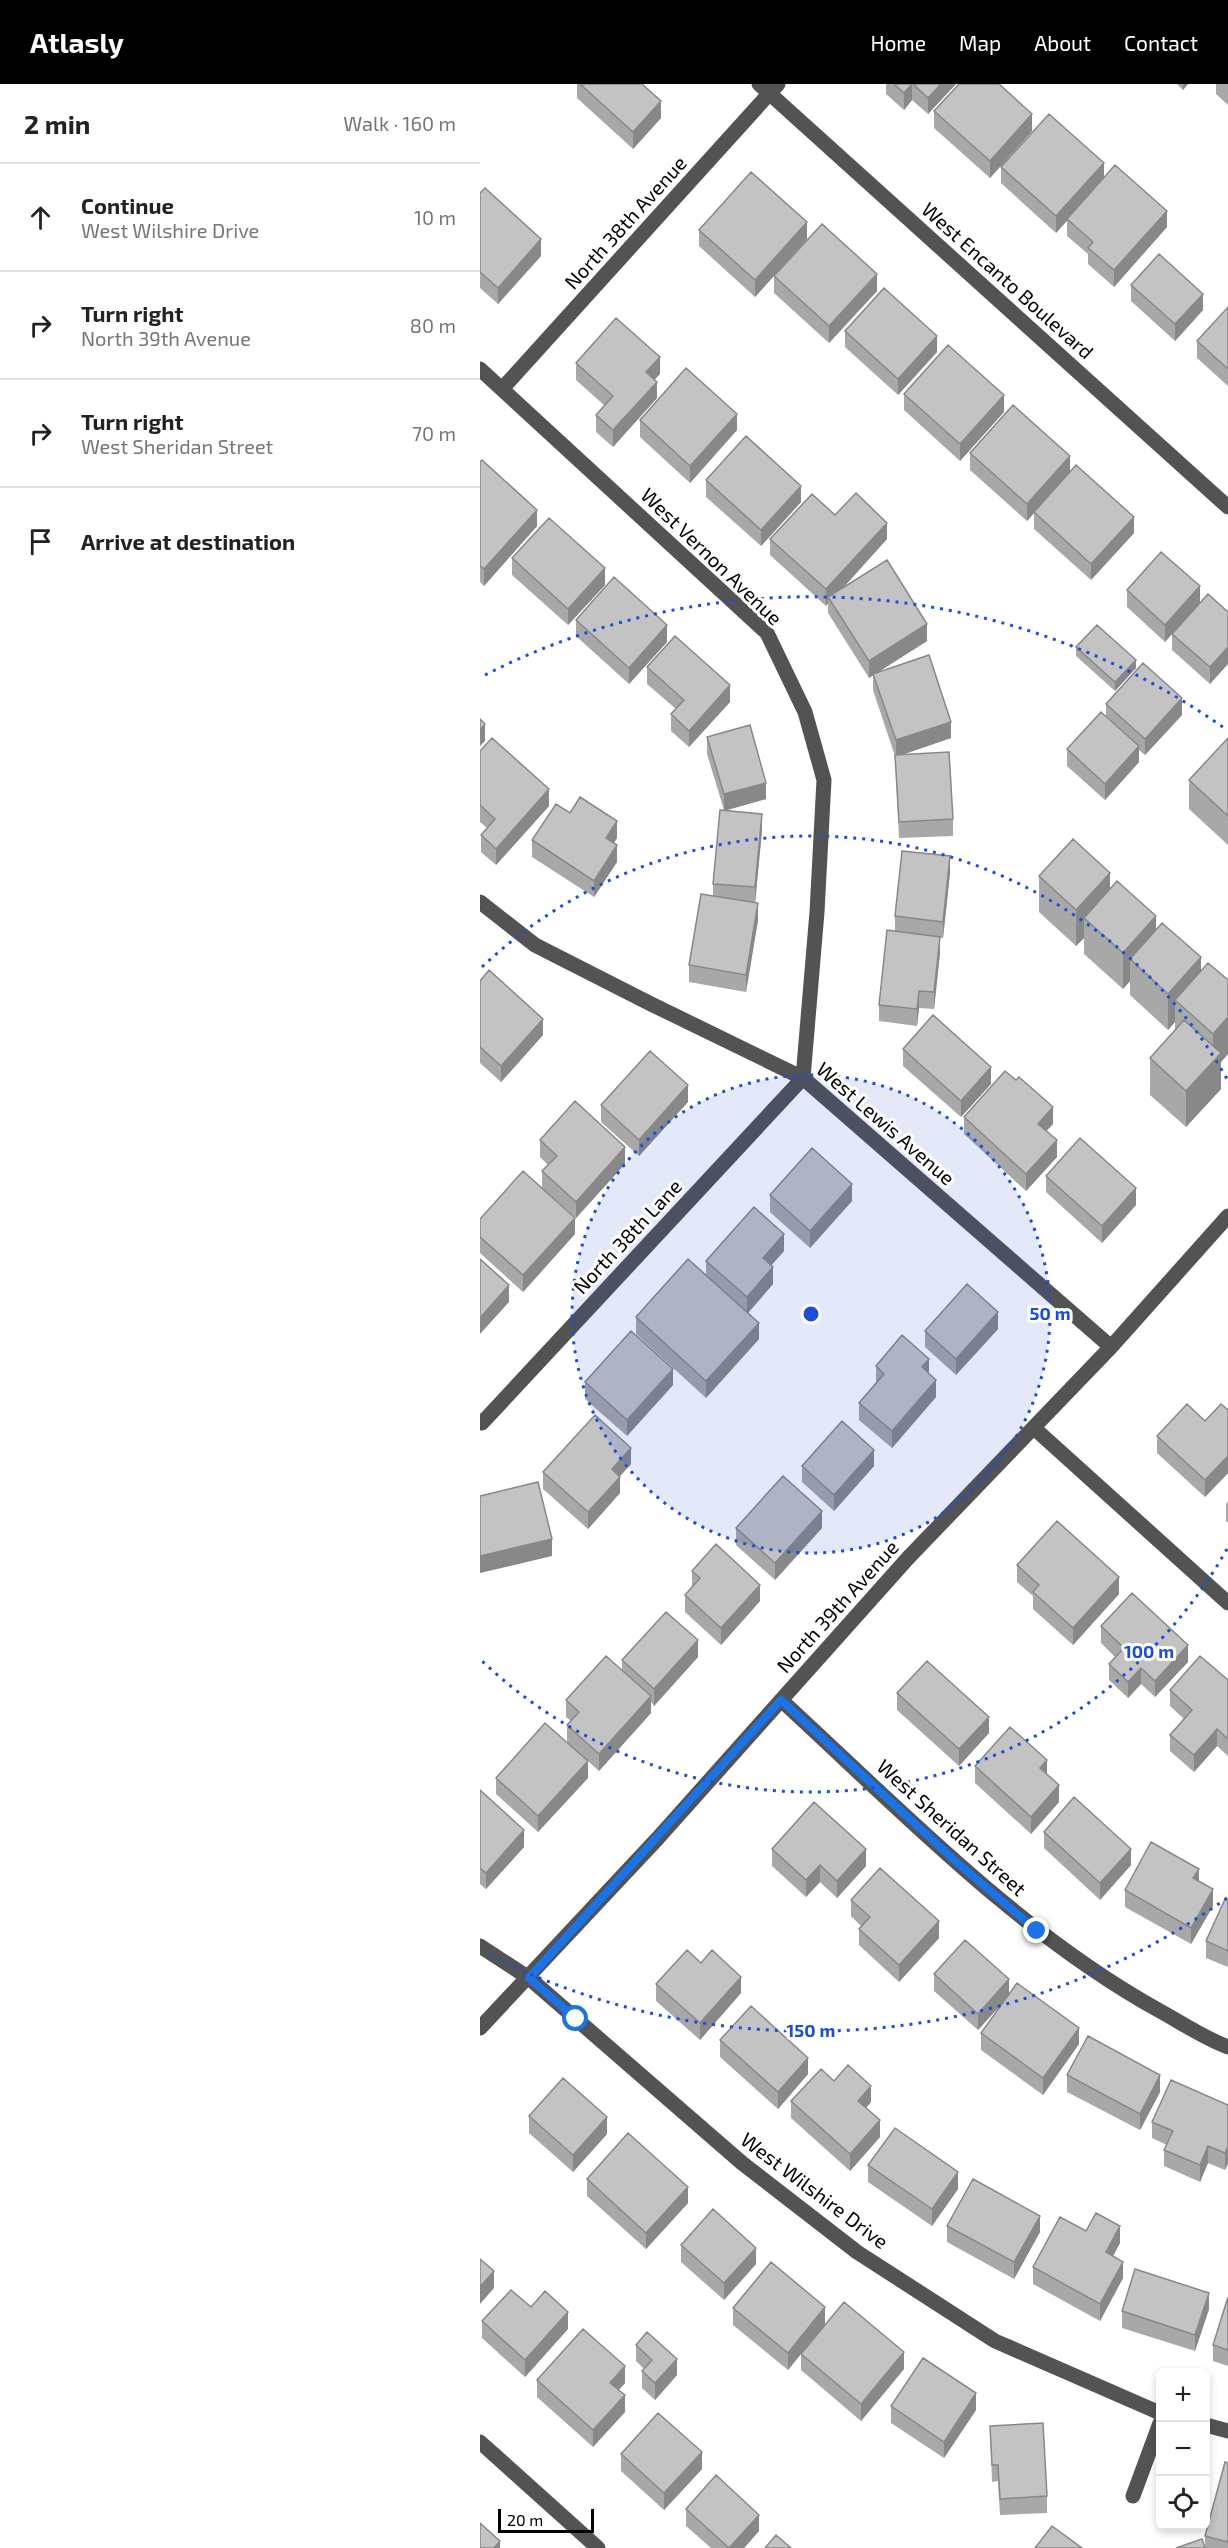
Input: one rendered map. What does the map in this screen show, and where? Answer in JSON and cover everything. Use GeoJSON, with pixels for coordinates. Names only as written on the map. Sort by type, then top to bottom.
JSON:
{"type":"FeatureCollection","features":[{"type":"Feature","properties":{"kind":"street","name":"North 38th Avenue"},"geometry":{"type":"LineString","coordinates":[[502,389],[769,87]]}},
{"type":"Feature","properties":{"kind":"street","name":"West Encanto Boulevard"},"geometry":{"type":"LineString","coordinates":[[769,87],[1228,507]]}},
{"type":"Feature","properties":{"kind":"street","name":"West Vernon Avenue"},"geometry":{"type":"LineString","coordinates":[[480,369],[767,633],[805,712],[824,780],[817,912],[803,1078]]}},
{"type":"Feature","properties":{"kind":"street","name":"West Lewis Avenue"},"geometry":{"type":"LineString","coordinates":[[480,902],[535,945],[651,1005],[803,1078],[1111,1347]]}},
{"type":"Feature","properties":{"kind":"street","name":"North 38th Lane"},"geometry":{"type":"LineString","coordinates":[[481,1422],[803,1078]]}},
{"type":"Feature","properties":{"kind":"street","name":"North 39th Avenue"},"geometry":{"type":"LineString","coordinates":[[480,2028],[529,1978],[908,1558],[1111,1347],[1228,1216]]}},
{"type":"Feature","properties":{"kind":"street"},"geometry":{"type":"LineString","coordinates":[[1034,1428],[1228,1603]]}},
{"type":"Feature","properties":{"kind":"street","name":"West Sheridan Street"},"geometry":{"type":"LineString","coordinates":[[781,1700],[954,1860],[1037,1931],[1122,1989],[1228,2047]]}},
{"type":"Feature","properties":{"kind":"street","name":"West Wilshire Drive"},"geometry":{"type":"LineString","coordinates":[[480,1946],[529,1978],[742,2163],[857,2252],[995,2341],[1156,2411]]}},
{"type":"Feature","properties":{"kind":"street"},"geometry":{"type":"LineString","coordinates":[[1210,2426],[1228,2431]]}},
{"type":"Feature","properties":{"kind":"street"},"geometry":{"type":"LineString","coordinates":[[1133,2496],[1156,2436]]}},
{"type":"Feature","properties":{"kind":"street"},"geometry":{"type":"LineString","coordinates":[[480,2442],[598,2548]]}},
{"type":"Feature","properties":{"kind":"building"},"geometry":{"type":"Polygon","coordinates":[[[580,84],[642,84],[661,101],[633,132],[580,84]]]}},
{"type":"Feature","properties":{"kind":"building"},"geometry":{"type":"Polygon","coordinates":[[[894,84],[912,84],[904,93],[894,84]]]}},
{"type":"Feature","properties":{"kind":"building"},"geometry":{"type":"Polygon","coordinates":[[[913,84],[941,84],[928,98],[913,84]]]}},
{"type":"Feature","properties":{"kind":"building"},"geometry":{"type":"Polygon","coordinates":[[[959,84],[999,84],[1032,114],[990,161],[934,111],[959,84]]]}},
{"type":"Feature","properties":{"kind":"building"},"geometry":{"type":"Polygon","coordinates":[[[1049,114],[1104,163],[1056,216],[1001,167],[1049,114]]]}},
{"type":"Feature","properties":{"kind":"building"},"geometry":{"type":"Polygon","coordinates":[[[1115,165],[1167,211],[1114,270],[1088,248],[1093,242],[1067,219],[1115,165]]]}},
{"type":"Feature","properties":{"kind":"building"},"geometry":{"type":"Polygon","coordinates":[[[751,172],[807,222],[755,280],[699,230],[751,172]]]}},
{"type":"Feature","properties":{"kind":"building"},"geometry":{"type":"Polygon","coordinates":[[[485,188],[541,239],[498,288],[480,272],[480,193],[485,188]]]}},
{"type":"Feature","properties":{"kind":"building"},"geometry":{"type":"Polygon","coordinates":[[[822,224],[877,274],[829,326],[774,276],[822,224]]]}},
{"type":"Feature","properties":{"kind":"building"},"geometry":{"type":"Polygon","coordinates":[[[1159,254],[1203,294],[1175,324],[1131,285],[1159,254]]]}},
{"type":"Feature","properties":{"kind":"building"},"geometry":{"type":"Polygon","coordinates":[[[884,288],[937,336],[898,379],[845,331],[884,288]]]}},
{"type":"Feature","properties":{"kind":"building"},"geometry":{"type":"Polygon","coordinates":[[[1228,307],[1228,369],[1197,341],[1228,307]]]}},
{"type":"Feature","properties":{"kind":"building"},"geometry":{"type":"Polygon","coordinates":[[[616,318],[660,357],[646,372],[657,382],[613,430],[596,415],[613,396],[576,363],[616,318]]]}},
{"type":"Feature","properties":{"kind":"building"},"geometry":{"type":"Polygon","coordinates":[[[948,345],[1004,395],[960,444],[904,394],[948,345]]]}},
{"type":"Feature","properties":{"kind":"building"},"geometry":{"type":"Polygon","coordinates":[[[686,368],[737,414],[690,466],[640,420],[686,368]]]}},
{"type":"Feature","properties":{"kind":"building"},"geometry":{"type":"Polygon","coordinates":[[[1013,405],[1070,456],[1027,504],[970,453],[1013,405]]]}},
{"type":"Feature","properties":{"kind":"building"},"geometry":{"type":"Polygon","coordinates":[[[746,436],[801,486],[761,530],[706,480],[746,436]]]}},
{"type":"Feature","properties":{"kind":"building"},"geometry":{"type":"Polygon","coordinates":[[[482,460],[537,510],[484,569],[480,566],[480,462],[482,460]]]}},
{"type":"Feature","properties":{"kind":"building"},"geometry":{"type":"Polygon","coordinates":[[[1076,465],[1134,517],[1091,564],[1034,512],[1076,465]]]}},
{"type":"Feature","properties":{"kind":"building"},"geometry":{"type":"Polygon","coordinates":[[[856,493],[887,523],[826,589],[770,539],[812,494],[835,515],[856,493]]]}},
{"type":"Feature","properties":{"kind":"building"},"geometry":{"type":"Polygon","coordinates":[[[549,518],[605,568],[568,609],[512,558],[549,518]]]}},
{"type":"Feature","properties":{"kind":"building"},"geometry":{"type":"Polygon","coordinates":[[[1161,552],[1200,586],[1165,625],[1127,590],[1161,552]]]}},
{"type":"Feature","properties":{"kind":"building"},"geometry":{"type":"Polygon","coordinates":[[[887,560],[927,624],[869,661],[828,597],[887,560]]]}},
{"type":"Feature","properties":{"kind":"building"},"geometry":{"type":"Polygon","coordinates":[[[614,577],[667,625],[629,668],[576,620],[614,577]]]}},
{"type":"Feature","properties":{"kind":"building"},"geometry":{"type":"Polygon","coordinates":[[[1208,594],[1228,612],[1228,647],[1210,667],[1172,634],[1208,594]]]}},
{"type":"Feature","properties":{"kind":"building"},"geometry":{"type":"Polygon","coordinates":[[[1097,625],[1136,660],[1115,682],[1076,647],[1097,625]]]}},
{"type":"Feature","properties":{"kind":"building"},"geometry":{"type":"Polygon","coordinates":[[[675,636],[730,685],[689,731],[671,714],[684,700],[647,667],[675,636]]]}},
{"type":"Feature","properties":{"kind":"building"},"geometry":{"type":"Polygon","coordinates":[[[929,655],[951,722],[896,740],[873,674],[929,655]]]}},
{"type":"Feature","properties":{"kind":"building"},"geometry":{"type":"Polygon","coordinates":[[[1143,663],[1182,698],[1145,739],[1106,704],[1143,663]]]}},
{"type":"Feature","properties":{"kind":"building"},"geometry":{"type":"Polygon","coordinates":[[[1101,712],[1139,746],[1105,784],[1067,749],[1101,712]]]}},
{"type":"Feature","properties":{"kind":"building"},"geometry":{"type":"Polygon","coordinates":[[[480,719],[485,724],[480,730],[480,719]]]}},
{"type":"Feature","properties":{"kind":"building"},"geometry":{"type":"Polygon","coordinates":[[[750,725],[766,783],[724,794],[707,737],[750,725]]]}},
{"type":"Feature","properties":{"kind":"building"},"geometry":{"type":"Polygon","coordinates":[[[492,738],[549,789],[496,849],[481,835],[495,819],[480,805],[480,751],[492,738]]]}},
{"type":"Feature","properties":{"kind":"building"},"geometry":{"type":"Polygon","coordinates":[[[1228,738],[1228,816],[1189,780],[1228,738]]]}},
{"type":"Feature","properties":{"kind":"building"},"geometry":{"type":"Polygon","coordinates":[[[949,752],[953,819],[899,822],[895,755],[949,752]]]}},
{"type":"Feature","properties":{"kind":"building"},"geometry":{"type":"Polygon","coordinates":[[[580,797],[617,821],[606,838],[617,845],[594,881],[532,840],[556,804],[570,813],[580,797]]]}},
{"type":"Feature","properties":{"kind":"building"},"geometry":{"type":"Polygon","coordinates":[[[720,810],[762,814],[755,887],[713,884],[720,810]]]}},
{"type":"Feature","properties":{"kind":"building"},"geometry":{"type":"Polygon","coordinates":[[[1073,839],[1110,873],[1076,910],[1039,876],[1073,839]]]}},
{"type":"Feature","properties":{"kind":"building"},"geometry":{"type":"Polygon","coordinates":[[[902,851],[950,856],[943,922],[895,916],[902,851]]]}},
{"type":"Feature","properties":{"kind":"building"},"geometry":{"type":"Polygon","coordinates":[[[1117,881],[1156,916],[1123,953],[1084,918],[1117,881]]]}},
{"type":"Feature","properties":{"kind":"building"},"geometry":{"type":"Polygon","coordinates":[[[701,894],[758,903],[746,975],[689,965],[701,894]]]}},
{"type":"Feature","properties":{"kind":"building"},"geometry":{"type":"Polygon","coordinates":[[[1162,923],[1201,957],[1168,994],[1130,959],[1162,923]]]}},
{"type":"Feature","properties":{"kind":"building"},"geometry":{"type":"Polygon","coordinates":[[[887,930],[940,937],[934,992],[919,991],[917,1009],[879,1005],[887,930]]]}},
{"type":"Feature","properties":{"kind":"building"},"geometry":{"type":"Polygon","coordinates":[[[1208,963],[1228,980],[1228,1017],[1213,1034],[1175,1000],[1208,963]]]}},
{"type":"Feature","properties":{"kind":"building"},"geometry":{"type":"Polygon","coordinates":[[[489,970],[543,1019],[501,1066],[480,1047],[480,981],[489,970]]]}},
{"type":"Feature","properties":{"kind":"building"},"geometry":{"type":"Polygon","coordinates":[[[933,1015],[991,1067],[961,1101],[903,1049],[933,1015]]]}},
{"type":"Feature","properties":{"kind":"building"},"geometry":{"type":"Polygon","coordinates":[[[1184,1020],[1221,1053],[1186,1091],[1150,1058],[1184,1020]]]}},
{"type":"Feature","properties":{"kind":"building"},"geometry":{"type":"Polygon","coordinates":[[[650,1051],[688,1085],[639,1140],[601,1105],[650,1051]]]}},
{"type":"Feature","properties":{"kind":"building"},"geometry":{"type":"Polygon","coordinates":[[[1005,1071],[1016,1080],[1019,1077],[1053,1107],[1038,1124],[1057,1140],[1026,1174],[964,1117],[1005,1071]]]}},
{"type":"Feature","properties":{"kind":"building"},"geometry":{"type":"Polygon","coordinates":[[[575,1101],[625,1147],[576,1202],[542,1171],[557,1156],[540,1140],[575,1101]]]}},
{"type":"Feature","properties":{"kind":"building"},"geometry":{"type":"Polygon","coordinates":[[[1080,1138],[1136,1188],[1102,1226],[1046,1176],[1080,1138]]]}},
{"type":"Feature","properties":{"kind":"building"},"geometry":{"type":"Polygon","coordinates":[[[812,1148],[852,1184],[810,1231],[770,1195],[812,1148]]]}},
{"type":"Feature","properties":{"kind":"building"},"geometry":{"type":"Polygon","coordinates":[[[523,1171],[575,1218],[523,1275],[480,1237],[480,1219],[523,1171]]]}},
{"type":"Feature","properties":{"kind":"building"},"geometry":{"type":"Polygon","coordinates":[[[754,1207],[784,1234],[763,1258],[773,1267],[747,1297],[706,1261],[754,1207]]]}},
{"type":"Feature","properties":{"kind":"building"},"geometry":{"type":"Polygon","coordinates":[[[480,1259],[509,1285],[480,1318],[480,1259]]]}},
{"type":"Feature","properties":{"kind":"building"},"geometry":{"type":"Polygon","coordinates":[[[688,1259],[759,1323],[706,1381],[636,1317],[688,1259]]]}},
{"type":"Feature","properties":{"kind":"building"},"geometry":{"type":"Polygon","coordinates":[[[967,1284],[998,1312],[956,1359],[925,1331],[967,1284]]]}},
{"type":"Feature","properties":{"kind":"building"},"geometry":{"type":"Polygon","coordinates":[[[631,1331],[673,1369],[627,1420],[585,1382],[631,1331]]]}},
{"type":"Feature","properties":{"kind":"building"},"geometry":{"type":"Polygon","coordinates":[[[902,1335],[929,1359],[922,1367],[936,1380],[892,1431],[859,1403],[884,1374],[876,1366],[902,1335]]]}},
{"type":"Feature","properties":{"kind":"building"},"geometry":{"type":"Polygon","coordinates":[[[1187,1404],[1205,1421],[1221,1404],[1228,1410],[1228,1456],[1205,1480],[1157,1436],[1187,1404]]]}},
{"type":"Feature","properties":{"kind":"building"},"geometry":{"type":"Polygon","coordinates":[[[595,1415],[631,1448],[612,1469],[620,1477],[588,1512],[543,1472],[595,1415]]]}},
{"type":"Feature","properties":{"kind":"building"},"geometry":{"type":"Polygon","coordinates":[[[842,1421],[874,1450],[834,1495],[802,1466],[842,1421]]]}},
{"type":"Feature","properties":{"kind":"building"},"geometry":{"type":"Polygon","coordinates":[[[783,1476],[822,1511],[775,1563],[736,1528],[783,1476]]]}},
{"type":"Feature","properties":{"kind":"building"},"geometry":{"type":"Polygon","coordinates":[[[538,1482],[552,1539],[480,1556],[480,1496],[538,1482]]]}},
{"type":"Feature","properties":{"kind":"building"},"geometry":{"type":"Polygon","coordinates":[[[1057,1521],[1119,1577],[1073,1628],[1033,1592],[1039,1585],[1017,1565],[1057,1521]]]}},
{"type":"Feature","properties":{"kind":"building"},"geometry":{"type":"Polygon","coordinates":[[[716,1544],[760,1585],[721,1628],[685,1595],[700,1578],[692,1571],[716,1544]]]}},
{"type":"Feature","properties":{"kind":"building"},"geometry":{"type":"Polygon","coordinates":[[[1132,1593],[1188,1645],[1155,1681],[1141,1668],[1128,1682],[1109,1664],[1124,1648],[1101,1626],[1132,1593]]]}},
{"type":"Feature","properties":{"kind":"building"},"geometry":{"type":"Polygon","coordinates":[[[666,1612],[698,1640],[654,1689],[622,1660],[666,1612]]]}},
{"type":"Feature","properties":{"kind":"building"},"geometry":{"type":"Polygon","coordinates":[[[606,1656],[651,1696],[599,1754],[567,1725],[579,1712],[566,1700],[606,1656]]]}},
{"type":"Feature","properties":{"kind":"building"},"geometry":{"type":"Polygon","coordinates":[[[1200,1656],[1228,1680],[1228,1739],[1217,1729],[1194,1755],[1170,1735],[1192,1710],[1170,1690],[1200,1656]]]}},
{"type":"Feature","properties":{"kind":"building"},"geometry":{"type":"Polygon","coordinates":[[[927,1661],[989,1717],[959,1749],[897,1693],[927,1661]]]}},
{"type":"Feature","properties":{"kind":"building"},"geometry":{"type":"Polygon","coordinates":[[[545,1723],[588,1761],[538,1816],[496,1778],[545,1723]]]}},
{"type":"Feature","properties":{"kind":"building"},"geometry":{"type":"Polygon","coordinates":[[[1010,1727],[1047,1760],[1040,1768],[1059,1785],[1031,1817],[975,1766],[1010,1727]]]}},
{"type":"Feature","properties":{"kind":"building"},"geometry":{"type":"Polygon","coordinates":[[[480,1790],[524,1830],[486,1873],[480,1868],[480,1790]]]}},
{"type":"Feature","properties":{"kind":"building"},"geometry":{"type":"Polygon","coordinates":[[[1074,1797],[1131,1849],[1100,1883],[1044,1832],[1074,1797]]]}},
{"type":"Feature","properties":{"kind":"building"},"geometry":{"type":"Polygon","coordinates":[[[814,1802],[866,1849],[837,1881],[820,1865],[806,1880],[772,1849],[814,1802]]]}},
{"type":"Feature","properties":{"kind":"building"},"geometry":{"type":"Polygon","coordinates":[[[1151,1842],[1199,1869],[1193,1878],[1213,1889],[1191,1928],[1125,1890],[1151,1842]]]}},
{"type":"Feature","properties":{"kind":"building"},"geometry":{"type":"Polygon","coordinates":[[[880,1868],[939,1921],[899,1965],[859,1929],[870,1917],[851,1900],[880,1868]]]}},
{"type":"Feature","properties":{"kind":"building"},"geometry":{"type":"Polygon","coordinates":[[[1225,1899],[1228,1901],[1228,1951],[1206,1941],[1225,1899]]]}},
{"type":"Feature","properties":{"kind":"building"},"geometry":{"type":"Polygon","coordinates":[[[965,1940],[1009,1979],[978,2014],[934,1974],[965,1940]]]}},
{"type":"Feature","properties":{"kind":"building"},"geometry":{"type":"Polygon","coordinates":[[[687,1950],[701,1963],[712,1950],[741,1977],[700,2023],[656,1984],[687,1950]]]}},
{"type":"Feature","properties":{"kind":"building"},"geometry":{"type":"Polygon","coordinates":[[[1017,1983],[1079,2028],[1043,2078],[981,2033],[1017,1983]]]}},
{"type":"Feature","properties":{"kind":"building"},"geometry":{"type":"Polygon","coordinates":[[[751,2006],[808,2058],[778,2092],[720,2040],[751,2006]]]}},
{"type":"Feature","properties":{"kind":"building"},"geometry":{"type":"Polygon","coordinates":[[[1088,2036],[1160,2075],[1140,2114],[1067,2075],[1088,2036]]]}},
{"type":"Feature","properties":{"kind":"building"},"geometry":{"type":"Polygon","coordinates":[[[848,2065],[871,2086],[858,2101],[880,2120],[850,2154],[791,2101],[821,2069],[834,2081],[848,2065]]]}},
{"type":"Feature","properties":{"kind":"building"},"geometry":{"type":"Polygon","coordinates":[[[563,2078],[607,2117],[573,2155],[529,2116],[563,2078]]]}},
{"type":"Feature","properties":{"kind":"building"},"geometry":{"type":"Polygon","coordinates":[[[1171,2080],[1228,2105],[1228,2146],[1225,2153],[1208,2146],[1200,2165],[1164,2150],[1173,2131],[1152,2122],[1171,2080]]]}},
{"type":"Feature","properties":{"kind":"building"},"geometry":{"type":"Polygon","coordinates":[[[895,2128],[958,2172],[932,2209],[868,2165],[895,2128]]]}},
{"type":"Feature","properties":{"kind":"building"},"geometry":{"type":"Polygon","coordinates":[[[628,2133],[688,2187],[646,2233],[587,2179],[628,2133]]]}},
{"type":"Feature","properties":{"kind":"building"},"geometry":{"type":"Polygon","coordinates":[[[973,2179],[1040,2216],[1014,2262],[947,2226],[973,2179]]]}},
{"type":"Feature","properties":{"kind":"building"},"geometry":{"type":"Polygon","coordinates":[[[713,2209],[756,2248],[724,2283],[681,2245],[713,2209]]]}},
{"type":"Feature","properties":{"kind":"building"},"geometry":{"type":"Polygon","coordinates":[[[1096,2213],[1120,2226],[1106,2252],[1123,2262],[1100,2304],[1033,2267],[1060,2217],[1086,2231],[1096,2213]]]}},
{"type":"Feature","properties":{"kind":"building"},"geometry":{"type":"Polygon","coordinates":[[[480,2259],[494,2271],[480,2287],[480,2259]]]}},
{"type":"Feature","properties":{"kind":"building"},"geometry":{"type":"Polygon","coordinates":[[[771,2262],[825,2307],[788,2353],[733,2308],[771,2262]]]}},
{"type":"Feature","properties":{"kind":"building"},"geometry":{"type":"Polygon","coordinates":[[[1135,2269],[1209,2293],[1195,2335],[1122,2311],[1135,2269]]]}},
{"type":"Feature","properties":{"kind":"building"},"geometry":{"type":"Polygon","coordinates":[[[511,2290],[531,2307],[545,2291],[568,2312],[525,2360],[482,2321],[511,2290]]]}},
{"type":"Feature","properties":{"kind":"building"},"geometry":{"type":"Polygon","coordinates":[[[1228,2297],[1228,2350],[1213,2345],[1228,2297]]]}},
{"type":"Feature","properties":{"kind":"building"},"geometry":{"type":"Polygon","coordinates":[[[844,2302],[904,2352],[861,2404],[801,2354],[844,2302]]]}},
{"type":"Feature","properties":{"kind":"building"},"geometry":{"type":"Polygon","coordinates":[[[583,2329],[625,2366],[610,2383],[625,2395],[593,2430],[537,2380],[583,2329]]]}},
{"type":"Feature","properties":{"kind":"building"},"geometry":{"type":"Polygon","coordinates":[[[647,2332],[677,2359],[655,2383],[642,2371],[652,2360],[636,2345],[647,2332]]]}},
{"type":"Feature","properties":{"kind":"building"},"geometry":{"type":"Polygon","coordinates":[[[923,2358],[976,2393],[944,2442],[891,2406],[923,2358]]]}},
{"type":"Feature","properties":{"kind":"building"},"geometry":{"type":"Polygon","coordinates":[[[658,2413],[702,2452],[664,2493],[621,2454],[658,2413]]]}},
{"type":"Feature","properties":{"kind":"building"},"geometry":{"type":"Polygon","coordinates":[[[1043,2423],[1047,2496],[1000,2499],[998,2465],[992,2465],[990,2426],[1043,2423]]]}},
{"type":"Feature","properties":{"kind":"building"},"geometry":{"type":"Polygon","coordinates":[[[1225,2462],[1228,2463],[1228,2542],[1205,2536],[1207,2530],[1210,2530],[1210,2518],[1225,2462]]]}},
{"type":"Feature","properties":{"kind":"building"},"geometry":{"type":"Polygon","coordinates":[[[716,2475],[759,2515],[729,2548],[686,2509],[716,2475]]]}},
{"type":"Feature","properties":{"kind":"building"},"geometry":{"type":"Polygon","coordinates":[[[480,2523],[500,2541],[494,2548],[480,2548],[480,2523]]]}},
{"type":"Feature","properties":{"kind":"building"},"geometry":{"type":"Polygon","coordinates":[[[1052,2526],[1082,2548],[1035,2548],[1052,2526]]]}},
{"type":"Feature","properties":{"kind":"building"},"geometry":{"type":"Polygon","coordinates":[[[776,2535],[791,2548],[765,2548],[776,2535]]]}},
{"type":"Feature","properties":{"kind":"building"},"geometry":{"type":"Polygon","coordinates":[[[1202,2539],[1205,2548],[1176,2548],[1202,2539]]]}},
{"type":"Feature","properties":{"kind":"route"},"geometry":{"type":"LineString","coordinates":[[576,2019],[529,1978],[781,1700],[954,1860],[1037,1931]]}}]}
